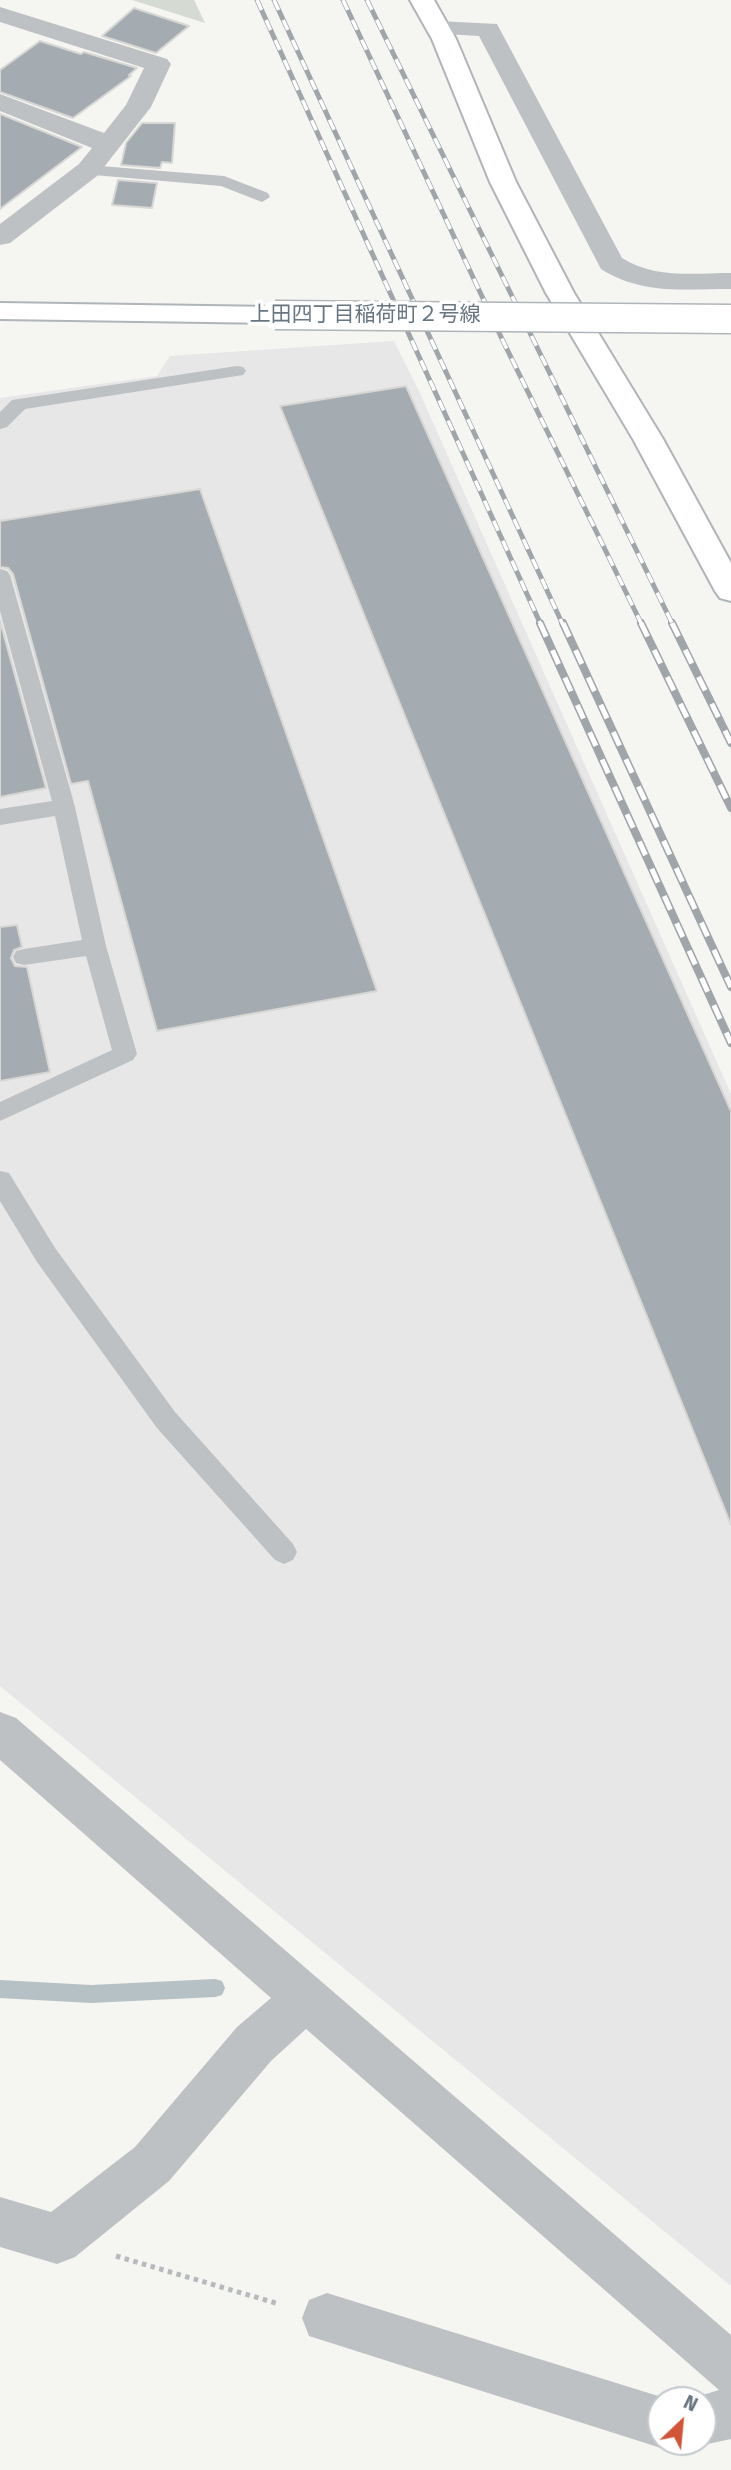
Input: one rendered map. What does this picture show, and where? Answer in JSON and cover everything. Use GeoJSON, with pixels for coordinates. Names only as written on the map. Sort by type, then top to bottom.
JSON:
{"type":"FeatureCollection","features":[{"type":"Feature","properties":{"kind":"street"},"geometry":{"type":"LineString","coordinates":[[422,0],[438,28],[503,182],[554,281],[648,439],[731,592]]}},
{"type":"Feature","properties":{"kind":"street"},"geometry":{"type":"LineString","coordinates":[[0,14],[158,64],[138,107],[88,170],[0,237]]}},
{"type":"Feature","properties":{"kind":"street"},"geometry":{"type":"LineString","coordinates":[[438,28],[488,29],[611,263],[630,275],[657,281],[731,281]]}},
{"type":"Feature","properties":{"kind":"street"},"geometry":{"type":"LineString","coordinates":[[0,102],[90,135],[108,146]]}},
{"type":"Feature","properties":{"kind":"street","name":"上田四丁目稲荷町２号線"},"geometry":{"type":"LineString","coordinates":[[0,311],[731,318]]}},
{"type":"Feature","properties":{"kind":"street"},"geometry":{"type":"LineString","coordinates":[[0,1732],[731,2369]]}},
{"type":"Feature","properties":{"kind":"street"},"geometry":{"type":"LineString","coordinates":[[0,2222],[57,2239],[152,2164],[254,2044],[305,1999]]}},
{"type":"Feature","properties":{"kind":"street"},"geometry":{"type":"LineString","coordinates":[[327,2318],[647,2418]]}},
{"type":"Feature","properties":{"kind":"lane"},"geometry":{"type":"LineString","coordinates":[[88,170],[224,181],[262,197]]}},
{"type":"Feature","properties":{"kind":"lane"},"geometry":{"type":"LineString","coordinates":[[0,423],[19,404],[237,371]]}},
{"type":"Feature","properties":{"kind":"lane"},"geometry":{"type":"LineString","coordinates":[[0,575],[64,807],[95,946],[125,1054],[0,1112]]}},
{"type":"Feature","properties":{"kind":"lane"},"geometry":{"type":"LineString","coordinates":[[0,817],[64,807]]}},
{"type":"Feature","properties":{"kind":"lane"},"geometry":{"type":"LineString","coordinates":[[24,957],[95,946]]}},
{"type":"Feature","properties":{"kind":"lane"},"geometry":{"type":"LineString","coordinates":[[0,1180],[46,1255],[166,1420],[285,1552]]}},
{"type":"Feature","properties":{"kind":"path"},"geometry":{"type":"LineString","coordinates":[[57,2239],[327,2318]]}},
{"type":"Feature","properties":{"kind":"shaded area"},"geometry":{"type":"Polygon","coordinates":[[[132,0],[194,0],[205,23],[132,0]]]}},
{"type":"Feature","properties":{"kind":"shaded area"},"geometry":{"type":"Polygon","coordinates":[[[394,341],[419,391],[731,1094],[731,2286],[0,1686],[0,398],[157,376],[170,356],[394,341]]]}},
{"type":"Feature","properties":{"kind":"building"},"geometry":{"type":"Polygon","coordinates":[[[134,8],[189,26],[156,53],[102,36],[134,8]]]}},
{"type":"Feature","properties":{"kind":"building"},"geometry":{"type":"Polygon","coordinates":[[[40,41],[137,68],[129,75],[131,76],[73,118],[0,92],[0,70],[40,41]]]}},
{"type":"Feature","properties":{"kind":"building"},"geometry":{"type":"Polygon","coordinates":[[[0,114],[82,147],[0,209],[0,114]]]}},
{"type":"Feature","properties":{"kind":"building"},"geometry":{"type":"Polygon","coordinates":[[[142,123],[175,123],[172,163],[162,162],[160,168],[121,165],[126,143],[142,123]]]}},
{"type":"Feature","properties":{"kind":"building"},"geometry":{"type":"Polygon","coordinates":[[[118,180],[157,183],[152,208],[112,205],[118,180]]]}},
{"type":"Feature","properties":{"kind":"building"},"geometry":{"type":"Polygon","coordinates":[[[406,386],[731,1111],[731,1525],[280,406],[406,386]]]}},
{"type":"Feature","properties":{"kind":"building"},"geometry":{"type":"Polygon","coordinates":[[[200,489],[377,991],[157,1031],[88,781],[71,784],[13,574],[8,568],[0,567],[0,521],[200,489]]]}},
{"type":"Feature","properties":{"kind":"building"},"geometry":{"type":"Polygon","coordinates":[[[0,621],[46,788],[0,797],[0,621]]]}},
{"type":"Feature","properties":{"kind":"building"},"geometry":{"type":"Polygon","coordinates":[[[17,925],[22,947],[14,950],[11,958],[15,966],[27,967],[50,1072],[0,1081],[0,927],[17,925]]]}},
{"type":"Feature","properties":{"kind":"waterway"},"geometry":{"type":"LineString","coordinates":[[0,1989],[91,1994],[215,1988]]}},
{"type":"Feature","properties":{"kind":"railway"},"geometry":{"type":"LineString","coordinates":[[257,0],[541,625]]}},
{"type":"Feature","properties":{"kind":"railway"},"geometry":{"type":"LineString","coordinates":[[274,0],[563,625]]}},
{"type":"Feature","properties":{"kind":"railway"},"geometry":{"type":"LineString","coordinates":[[343,0],[502,339],[642,625]]}},
{"type":"Feature","properties":{"kind":"railway"},"geometry":{"type":"LineString","coordinates":[[367,0],[673,625]]}},
{"type":"Feature","properties":{"kind":"railway"},"geometry":{"type":"LineString","coordinates":[[540,623],[731,1043]]}},
{"type":"Feature","properties":{"kind":"railway"},"geometry":{"type":"LineString","coordinates":[[563,623],[731,987]]}},
{"type":"Feature","properties":{"kind":"railway"},"geometry":{"type":"LineString","coordinates":[[641,623],[731,808]]}},
{"type":"Feature","properties":{"kind":"railway"},"geometry":{"type":"LineString","coordinates":[[672,623],[731,743]]}}]}
